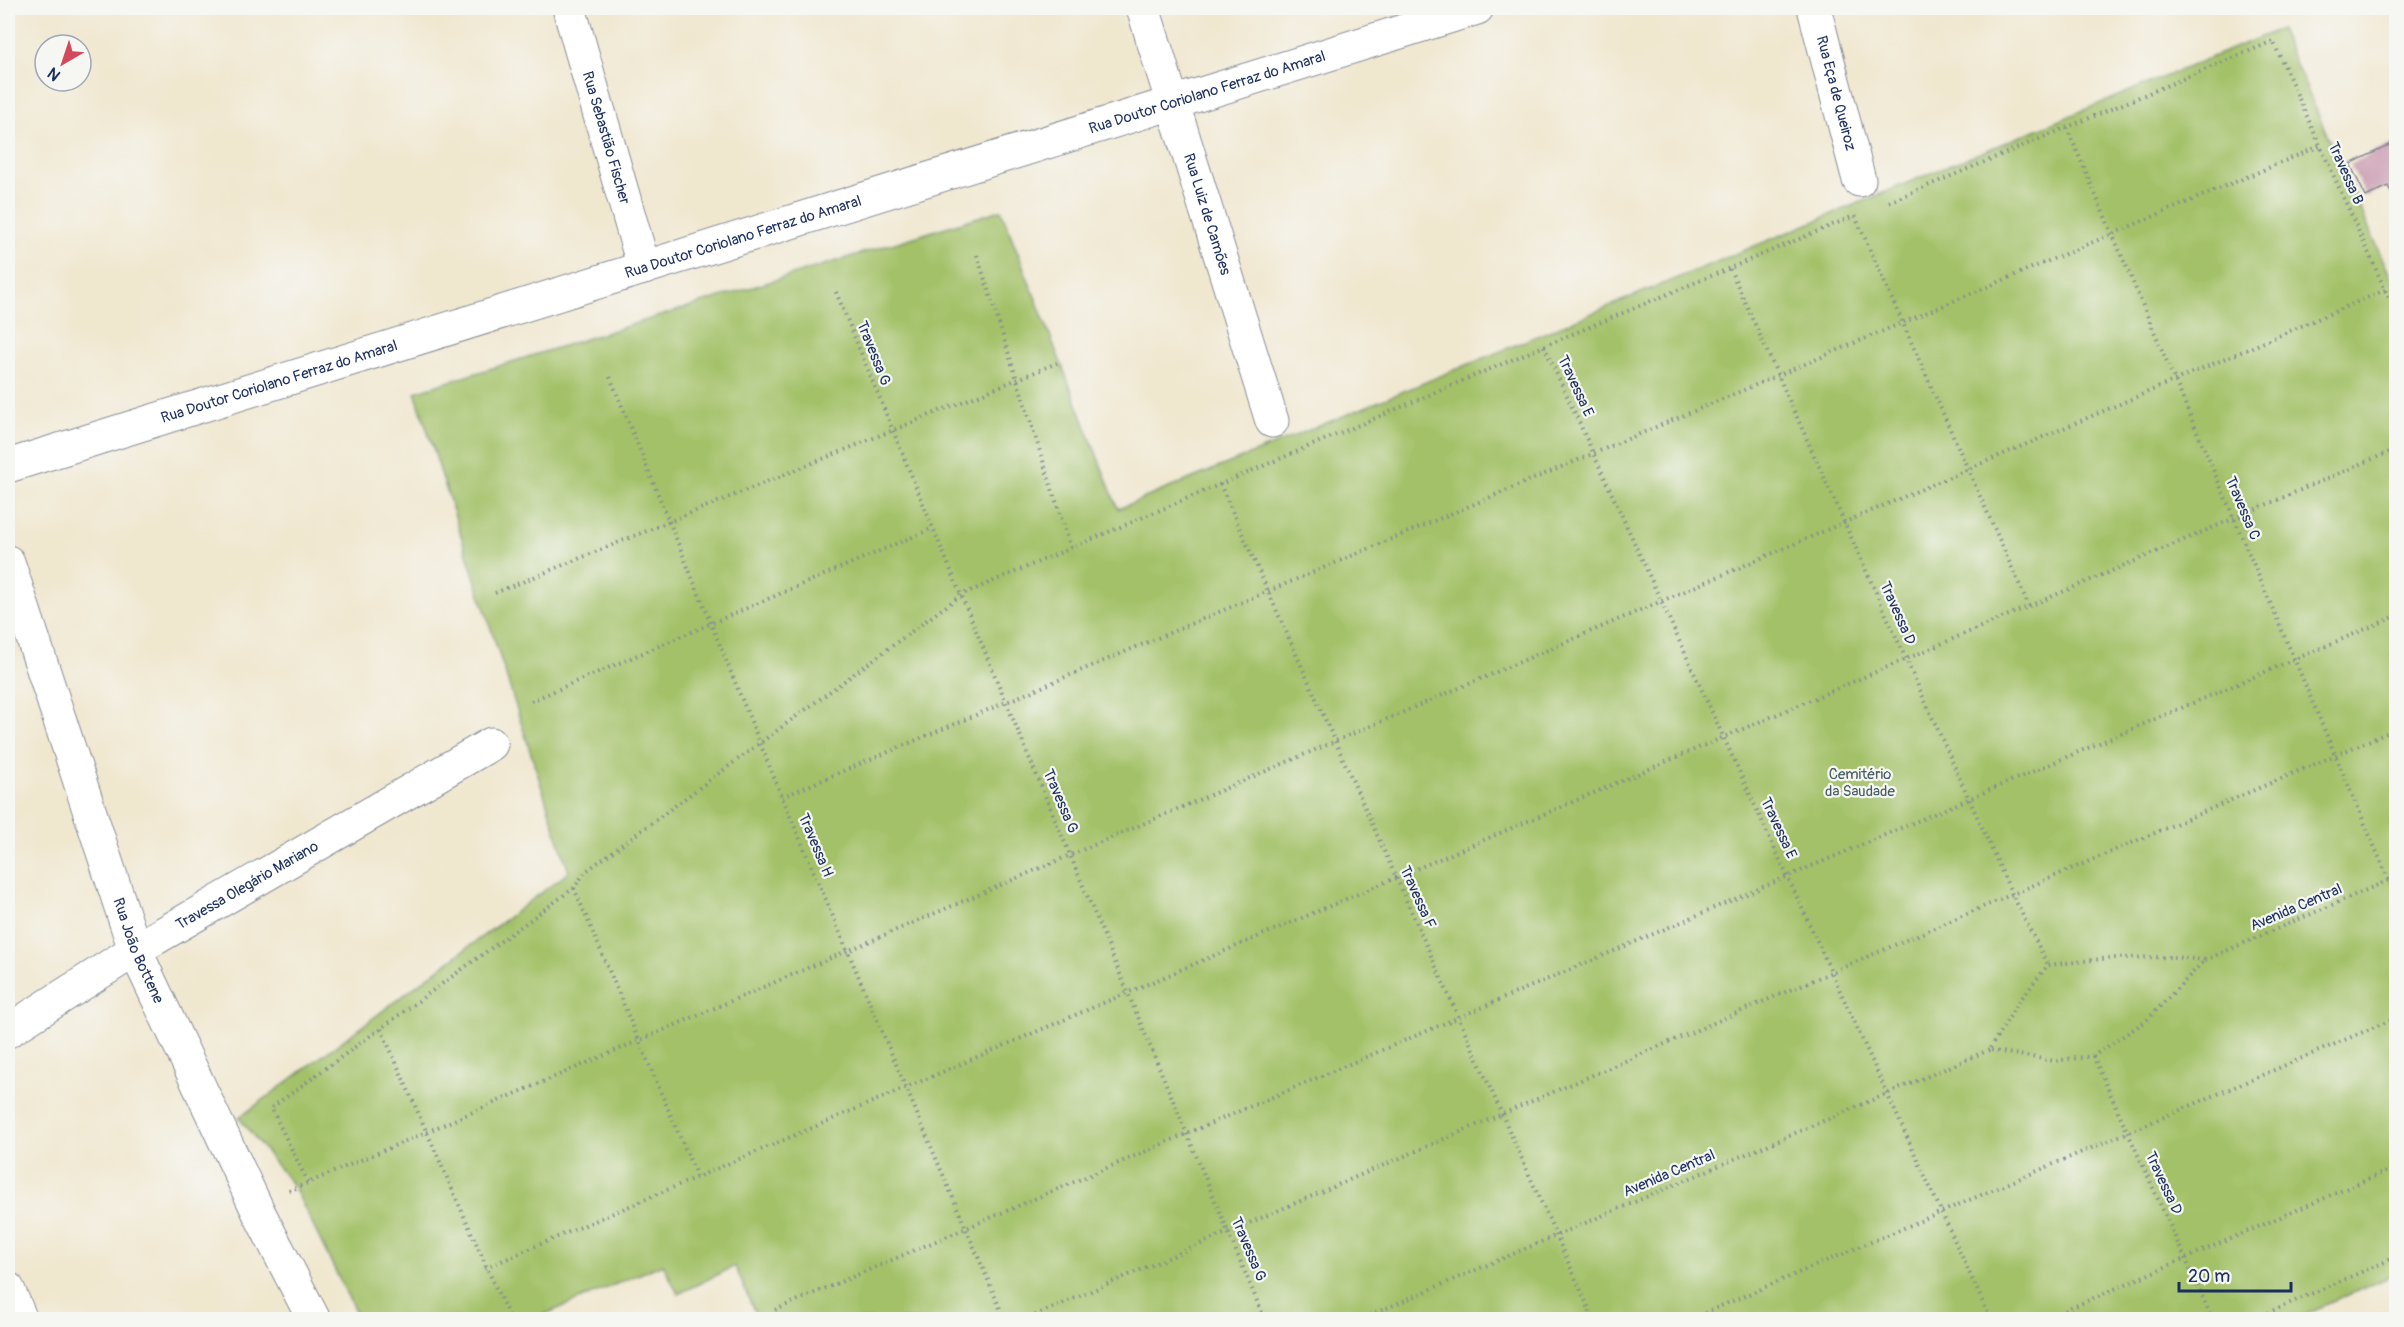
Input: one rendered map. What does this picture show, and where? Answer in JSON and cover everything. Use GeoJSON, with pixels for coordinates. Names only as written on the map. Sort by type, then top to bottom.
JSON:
{"type":"FeatureCollection","features":[{"type":"Feature","properties":{"kind":"street","name":"Rua Sebastião Fischer"},"geometry":{"type":"LineString","coordinates":[[569,8],[644,268]]}},
{"type":"Feature","properties":{"kind":"street","name":"Rua Luiz de Camões"},"geometry":{"type":"LineString","coordinates":[[1143,8],[1272,422]]}},
{"type":"Feature","properties":{"kind":"street","name":"Rua Doutor Coriolano Ferraz do Amaral"},"geometry":{"type":"LineString","coordinates":[[8,466],[1477,8]]}},
{"type":"Feature","properties":{"kind":"street","name":"Rua Eça de Queiroz"},"geometry":{"type":"LineString","coordinates":[[1814,8],[1859,180]]}},
{"type":"Feature","properties":{"kind":"street","name":"Rua João Bottene"},"geometry":{"type":"LineString","coordinates":[[8,562],[135,950],[259,1213],[314,1320]]}},
{"type":"Feature","properties":{"kind":"street","name":"Travessa Olegário Mariano"},"geometry":{"type":"LineString","coordinates":[[8,1031],[135,950],[491,744]]}},
{"type":"Feature","properties":{"kind":"street"},"geometry":{"type":"LineString","coordinates":[[8,1289],[21,1320]]}},
{"type":"Feature","properties":{"kind":"path","name":"Travessa B"},"geometry":{"type":"LineString","coordinates":[[2067,128],[2273,42],[2397,314]]}},
{"type":"Feature","properties":{"kind":"path"},"geometry":{"type":"LineString","coordinates":[[1887,203],[2067,128]]}},
{"type":"Feature","properties":{"kind":"path","name":"Travessa C"},"geometry":{"type":"LineString","coordinates":[[2067,128],[2397,897]]}},
{"type":"Feature","properties":{"kind":"path"},"geometry":{"type":"LineString","coordinates":[[782,796],[2321,146]]}},
{"type":"Feature","properties":{"kind":"path"},"geometry":{"type":"LineString","coordinates":[[308,1182],[271,1108],[574,888],[585,872],[961,595],[1544,346],[1866,212]]}},
{"type":"Feature","properties":{"kind":"path"},"geometry":{"type":"LineString","coordinates":[[1855,216],[2029,606]]}},
{"type":"Feature","properties":{"kind":"path"},"geometry":{"type":"LineString","coordinates":[[976,255],[1071,548]]}},
{"type":"Feature","properties":{"kind":"path","name":"Travessa D"},"geometry":{"type":"LineString","coordinates":[[1730,269],[2012,894],[2048,965]]}},
{"type":"Feature","properties":{"kind":"path"},"geometry":{"type":"LineString","coordinates":[[259,1213],[294,1187],[2385,290]]}},
{"type":"Feature","properties":{"kind":"path","name":"Travessa G"},"geometry":{"type":"LineString","coordinates":[[836,292],[892,431],[1265,1320]]}},
{"type":"Feature","properties":{"kind":"path","name":"Travessa E"},"geometry":{"type":"LineString","coordinates":[[1544,346],[1991,1320]]}},
{"type":"Feature","properties":{"kind":"path"},"geometry":{"type":"LineString","coordinates":[[495,593],[1057,363]]}},
{"type":"Feature","properties":{"kind":"path","name":"Travessa H"},"geometry":{"type":"LineString","coordinates":[[610,377],[782,796],[1005,1320]]}},
{"type":"Feature","properties":{"kind":"path"},"geometry":{"type":"LineString","coordinates":[[485,1268],[2397,449]]}},
{"type":"Feature","properties":{"kind":"path","name":"Travessa F"},"geometry":{"type":"LineString","coordinates":[[1220,484],[1594,1320]]}},
{"type":"Feature","properties":{"kind":"path"},"geometry":{"type":"LineString","coordinates":[[531,701],[933,528]]}},
{"type":"Feature","properties":{"kind":"path"},"geometry":{"type":"LineString","coordinates":[[775,1310],[2397,616]]}},
{"type":"Feature","properties":{"kind":"path"},"geometry":{"type":"LineString","coordinates":[[1024,1320],[2397,729]]}},
{"type":"Feature","properties":{"kind":"path","name":"Avenida Central"},"geometry":{"type":"LineString","coordinates":[[2205,960],[2397,877]]}},
{"type":"Feature","properties":{"kind":"path"},"geometry":{"type":"LineString","coordinates":[[574,888],[697,1177]]}},
{"type":"Feature","properties":{"kind":"path"},"geometry":{"type":"LineString","coordinates":[[2173,957],[2205,960],[2146,1021],[2093,1056],[2055,1062],[1989,1050],[2018,1003],[2048,965],[2110,958],[2173,957]]}},
{"type":"Feature","properties":{"kind":"path"},"geometry":{"type":"LineString","coordinates":[[1688,1320],[2397,1018]]}},
{"type":"Feature","properties":{"kind":"path"},"geometry":{"type":"LineString","coordinates":[[381,1029],[508,1316]]}},
{"type":"Feature","properties":{"kind":"path","name":"Avenida Central"},"geometry":{"type":"LineString","coordinates":[[1359,1320],[1989,1050]]}},
{"type":"Feature","properties":{"kind":"path","name":"Travessa D"},"geometry":{"type":"LineString","coordinates":[[2093,1056],[2213,1320]]}},
{"type":"Feature","properties":{"kind":"path"},"geometry":{"type":"LineString","coordinates":[[2043,1320],[2397,1167]]}},
{"type":"Feature","properties":{"kind":"path"},"geometry":{"type":"LineString","coordinates":[[2251,1320],[2397,1257]]}},
{"type":"Feature","properties":{"kind":"green space","name":"Cemitério da Saudade"},"geometry":{"type":"Polygon","coordinates":[[[2280,29],[2396,289],[2396,1274],[2291,1320],[758,1320],[735,1266],[678,1294],[663,1264],[534,1319],[359,1319],[294,1187],[239,1118],[569,872],[415,392],[1001,210],[1118,509],[2280,29]]]}},
{"type":"Feature","properties":{"kind":"building"},"geometry":{"type":"Polygon","coordinates":[[[2396,142],[2396,204],[2388,186],[2366,197],[2350,164],[2396,142]]]}}]}
